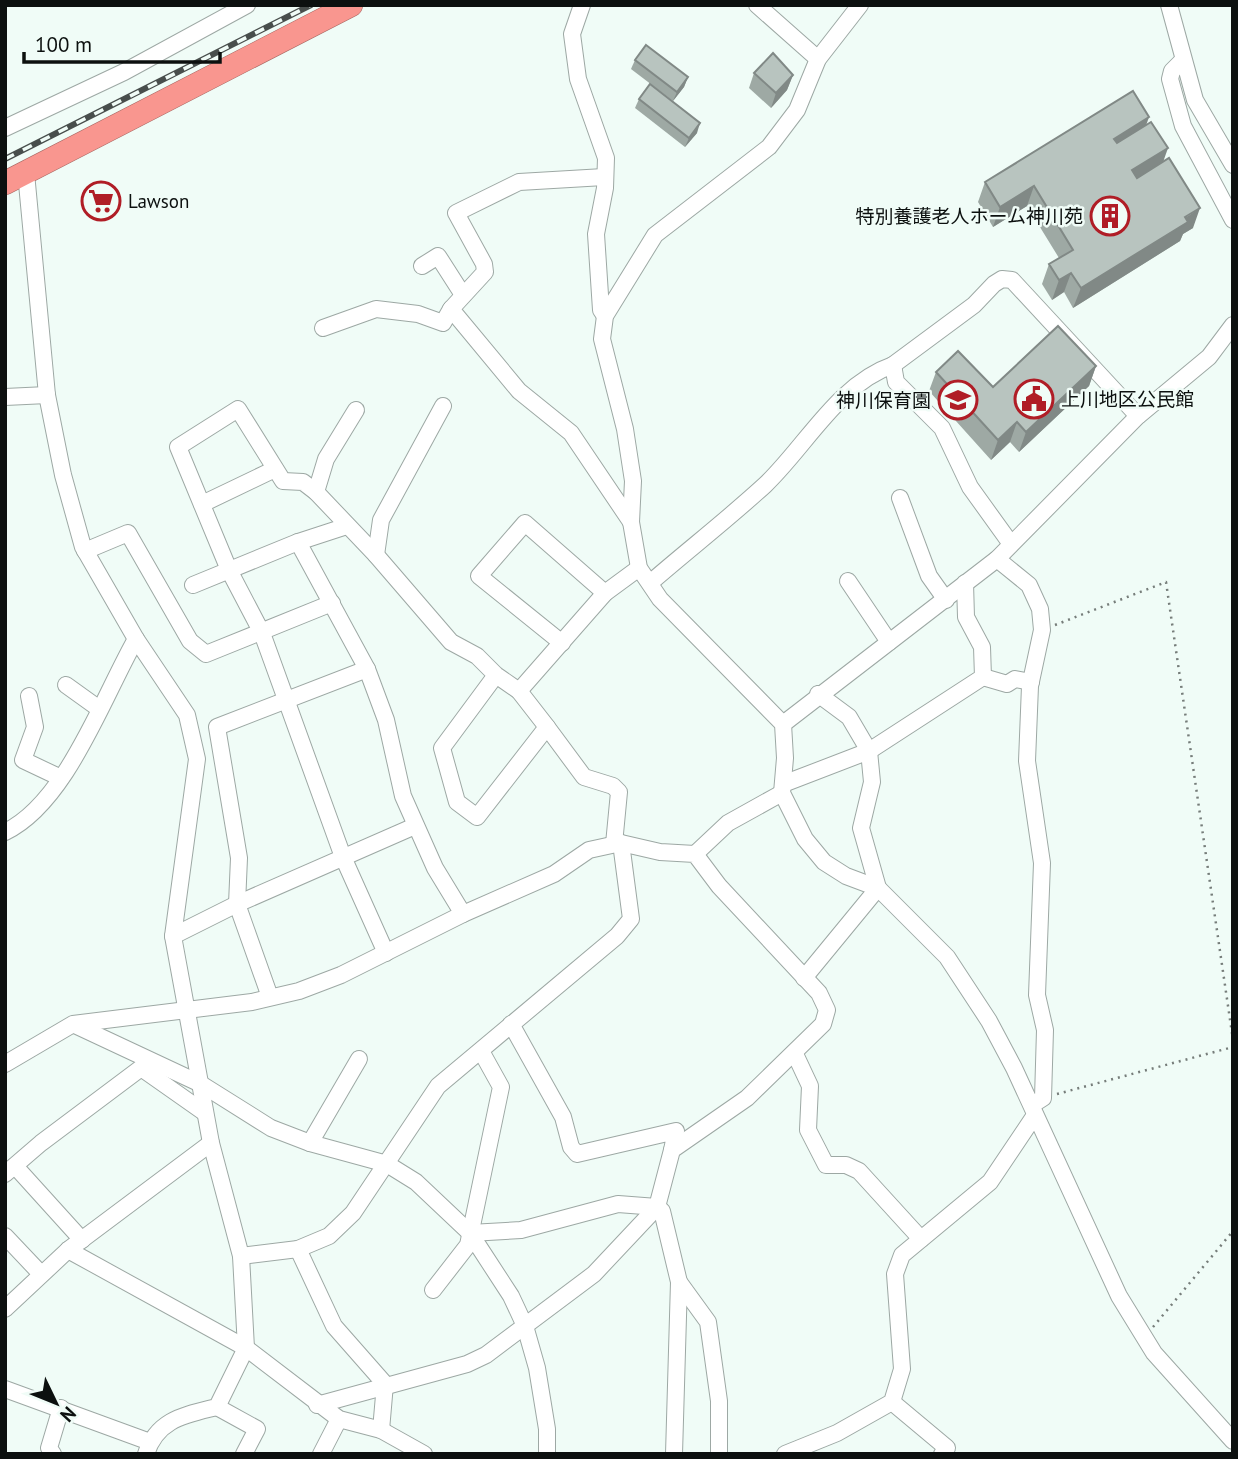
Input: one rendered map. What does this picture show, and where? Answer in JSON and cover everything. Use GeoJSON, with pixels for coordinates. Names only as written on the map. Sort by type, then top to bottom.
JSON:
{"type":"FeatureCollection","features":[{"type":"Feature","properties":{"kind":"highway"},"geometry":{"type":"LineString","coordinates":[[5,183],[351,5]]}},
{"type":"Feature","properties":{"kind":"street"},"geometry":{"type":"LineString","coordinates":[[5,128],[124,72],[247,5]]}},
{"type":"Feature","properties":{"kind":"street"},"geometry":{"type":"LineString","coordinates":[[582,5],[572,34],[578,79],[589,117],[606,158],[596,256],[601,310],[605,316]]}},
{"type":"Feature","properties":{"kind":"street"},"geometry":{"type":"LineString","coordinates":[[757,5],[818,60]]}},
{"type":"Feature","properties":{"kind":"street"},"geometry":{"type":"LineString","coordinates":[[860,5],[818,60],[797,110],[769,146],[654,235],[605,316],[602,339],[625,429],[633,481],[631,523],[639,568],[660,599],[783,724],[782,788],[805,839],[824,862],[846,876],[878,888],[947,957],[989,1021],[1037,1106],[1119,1296],[1154,1353],[1233,1441]]}},
{"type":"Feature","properties":{"kind":"street"},"geometry":{"type":"LineString","coordinates":[[1170,5],[1182,60],[1195,100],[1233,164]]}},
{"type":"Feature","properties":{"kind":"street"},"geometry":{"type":"LineString","coordinates":[[1182,60],[1172,71],[1170,79],[1182,126],[1233,219]]}},
{"type":"Feature","properties":{"kind":"street"},"geometry":{"type":"LineString","coordinates":[[26,173],[47,395],[63,475],[85,551],[136,639],[187,715],[197,758],[173,936],[211,1143],[241,1256],[246,1348],[216,1407]]}},
{"type":"Feature","properties":{"kind":"street"},"geometry":{"type":"LineString","coordinates":[[323,328],[376,309],[418,314],[443,323],[451,309],[485,272],[484,264],[456,213],[519,182],[604,177]]}},
{"type":"Feature","properties":{"kind":"street"},"geometry":{"type":"LineString","coordinates":[[422,266],[438,256],[463,295]]}},
{"type":"Feature","properties":{"kind":"street"},"geometry":{"type":"LineString","coordinates":[[650,583],[766,483],[800,443],[872,372],[893,365],[974,305],[1002,279],[1012,280],[1138,416]]}},
{"type":"Feature","properties":{"kind":"street"},"geometry":{"type":"LineString","coordinates":[[451,309],[519,391],[571,433],[631,523]]}},
{"type":"Feature","properties":{"kind":"street"},"geometry":{"type":"LineString","coordinates":[[783,724],[818,694],[998,559],[1138,416],[1209,357],[1233,326]]}},
{"type":"Feature","properties":{"kind":"street"},"geometry":{"type":"LineString","coordinates":[[893,365],[896,382],[934,417],[970,487],[1011,544]]}},
{"type":"Feature","properties":{"kind":"street"},"geometry":{"type":"LineString","coordinates":[[5,397],[47,395]]}},
{"type":"Feature","properties":{"kind":"street"},"geometry":{"type":"LineString","coordinates":[[376,555],[381,520],[443,406]]}},
{"type":"Feature","properties":{"kind":"street"},"geometry":{"type":"LineString","coordinates":[[241,1256],[298,1249],[329,1236],[353,1213],[438,1086],[617,936],[631,919],[618,844],[619,792],[613,786],[584,777],[519,691],[496,675],[477,656],[451,642],[376,555],[316,492],[303,482],[283,481],[238,409],[178,447],[229,570],[262,633],[343,857],[386,953]]}},
{"type":"Feature","properties":{"kind":"street"},"geometry":{"type":"LineString","coordinates":[[316,492],[326,459],[356,410]]}},
{"type":"Feature","properties":{"kind":"street"},"geometry":{"type":"LineString","coordinates":[[202,504],[275,469]]}},
{"type":"Feature","properties":{"kind":"street"},"geometry":{"type":"LineString","coordinates":[[900,498],[929,576],[946,600]]}},
{"type":"Feature","properties":{"kind":"street"},"geometry":{"type":"LineString","coordinates":[[562,643],[479,576],[525,523],[606,593]]}},
{"type":"Feature","properties":{"kind":"street"},"geometry":{"type":"LineString","coordinates":[[193,585],[298,542],[347,526]]}},
{"type":"Feature","properties":{"kind":"street"},"geometry":{"type":"LineString","coordinates":[[85,551],[128,533],[190,641],[206,654],[332,603]]}},
{"type":"Feature","properties":{"kind":"street"},"geometry":{"type":"LineString","coordinates":[[298,542],[367,669],[386,720],[403,796],[435,868],[463,914]]}},
{"type":"Feature","properties":{"kind":"street"},"geometry":{"type":"LineString","coordinates":[[785,1454],[837,1433],[892,1402],[902,1370],[895,1274],[902,1255],[990,1182],[1037,1106],[1045,1030],[1037,995],[1042,863],[1027,761],[1031,682],[1042,630],[1040,609],[1029,585],[998,559]]}},
{"type":"Feature","properties":{"kind":"street"},"geometry":{"type":"LineString","coordinates":[[519,691],[606,593],[639,568]]}},
{"type":"Feature","properties":{"kind":"street"},"geometry":{"type":"LineString","coordinates":[[848,581],[889,642]]}},
{"type":"Feature","properties":{"kind":"street"},"geometry":{"type":"LineString","coordinates":[[965,583],[966,617],[982,647],[983,677]]}},
{"type":"Feature","properties":{"kind":"street"},"geometry":{"type":"LineString","coordinates":[[5,832],[21,824],[47,797],[76,757],[98,708],[136,639]]}},
{"type":"Feature","properties":{"kind":"street"},"geometry":{"type":"LineString","coordinates":[[270,997],[237,904],[239,858],[217,727],[367,669]]}},
{"type":"Feature","properties":{"kind":"street"},"geometry":{"type":"LineString","coordinates":[[496,675],[442,748],[457,802],[477,817],[547,727]]}},
{"type":"Feature","properties":{"kind":"street"},"geometry":{"type":"LineString","coordinates":[[5,1064],[73,1024],[270,997],[310,987],[554,874],[590,850],[618,844],[660,852],[695,854],[729,823],[782,788],[869,751],[983,677],[1007,684],[1015,679],[1031,682]]}},
{"type":"Feature","properties":{"kind":"street"},"geometry":{"type":"LineString","coordinates":[[66,685],[98,708]]}},
{"type":"Feature","properties":{"kind":"street"},"geometry":{"type":"LineString","coordinates":[[818,694],[849,717],[869,751],[872,782],[861,828],[878,888]]}},
{"type":"Feature","properties":{"kind":"street"},"geometry":{"type":"LineString","coordinates":[[29,696],[35,727],[23,760],[61,778]]}},
{"type":"Feature","properties":{"kind":"street"},"geometry":{"type":"LineString","coordinates":[[173,936],[237,904],[415,826]]}},
{"type":"Feature","properties":{"kind":"street"},"geometry":{"type":"LineString","coordinates":[[672,1150],[747,1098],[795,1054],[822,1024],[827,1010],[819,993],[719,886],[695,854]]}},
{"type":"Feature","properties":{"kind":"street"},"geometry":{"type":"LineString","coordinates":[[804,978],[878,888]]}},
{"type":"Feature","properties":{"kind":"street"},"geometry":{"type":"LineString","coordinates":[[73,1024],[201,1084],[271,1128],[310,1143],[387,1164],[416,1182],[470,1233],[510,1296],[525,1326],[537,1367],[547,1429],[547,1454]]}},
{"type":"Feature","properties":{"kind":"street"},"geometry":{"type":"LineString","coordinates":[[317,1405],[385,1384],[467,1364],[486,1355],[594,1274],[657,1208],[676,1131],[577,1154],[571,1147],[563,1117],[511,1024]]}},
{"type":"Feature","properties":{"kind":"street"},"geometry":{"type":"LineString","coordinates":[[433,1290],[468,1245],[501,1087],[481,1051]]}},
{"type":"Feature","properties":{"kind":"street"},"geometry":{"type":"LineString","coordinates":[[795,1054],[810,1086],[808,1130],[826,1165],[846,1166],[859,1171],[921,1239]]}},
{"type":"Feature","properties":{"kind":"street"},"geometry":{"type":"LineString","coordinates":[[310,1143],[359,1059]]}},
{"type":"Feature","properties":{"kind":"street"},"geometry":{"type":"LineString","coordinates":[[82,1240],[10,1170],[141,1068],[205,1113]]}},
{"type":"Feature","properties":{"kind":"street"},"geometry":{"type":"LineString","coordinates":[[5,1309],[68,1250],[211,1143]]}},
{"type":"Feature","properties":{"kind":"street"},"geometry":{"type":"LineString","coordinates":[[470,1233],[521,1230],[618,1205],[657,1208],[662,1211],[679,1282],[674,1454]]}},
{"type":"Feature","properties":{"kind":"street"},"geometry":{"type":"LineString","coordinates":[[5,1236],[41,1274]]}},
{"type":"Feature","properties":{"kind":"street"},"geometry":{"type":"LineString","coordinates":[[298,1249],[334,1326],[385,1384],[381,1430]]}},
{"type":"Feature","properties":{"kind":"street"},"geometry":{"type":"LineString","coordinates":[[68,1250],[246,1348],[317,1405],[339,1419],[381,1430],[424,1454]]}},
{"type":"Feature","properties":{"kind":"street"},"geometry":{"type":"LineString","coordinates":[[679,1282],[708,1322],[719,1401],[719,1454]]}},
{"type":"Feature","properties":{"kind":"street"},"geometry":{"type":"LineString","coordinates":[[5,1389],[61,1408],[148,1448],[172,1419],[216,1407],[257,1429],[244,1454]]}},
{"type":"Feature","properties":{"kind":"street"},"geometry":{"type":"LineString","coordinates":[[892,1402],[947,1448],[942,1454]]}},
{"type":"Feature","properties":{"kind":"street"},"geometry":{"type":"LineString","coordinates":[[53,1454],[50,1448],[61,1408]]}},
{"type":"Feature","properties":{"kind":"street"},"geometry":{"type":"LineString","coordinates":[[321,1454],[339,1419]]}},
{"type":"Feature","properties":{"kind":"path"},"geometry":{"type":"LineString","coordinates":[[1042,630],[1166,582],[1233,1040]]}},
{"type":"Feature","properties":{"kind":"path"},"geometry":{"type":"LineString","coordinates":[[1037,1106],[1233,1047]]}},
{"type":"Feature","properties":{"kind":"path"},"geometry":{"type":"LineString","coordinates":[[1145,1338],[1233,1231]]}},
{"type":"Feature","properties":{"kind":"building"},"geometry":{"type":"Polygon","coordinates":[[[646,45],[688,77],[677,92],[635,60],[646,45]]]}},
{"type":"Feature","properties":{"kind":"building"},"geometry":{"type":"Polygon","coordinates":[[[773,53],[793,75],[776,93],[754,73],[773,53]]]}},
{"type":"Feature","properties":{"kind":"building"},"geometry":{"type":"Polygon","coordinates":[[[650,84],[700,123],[689,138],[639,99],[650,84]]]}},
{"type":"Feature","properties":{"kind":"building","name":"特別養護老人ホーム神川苑"},"geometry":{"type":"Polygon","coordinates":[[[1133,91],[1149,117],[1114,139],[1117,143],[1151,122],[1168,148],[1132,170],[1137,178],[1169,158],[1200,208],[1185,217],[1188,222],[1081,288],[1071,273],[1059,280],[1049,264],[1073,250],[1034,186],[1000,207],[985,182],[1133,91]]]}},
{"type":"Feature","properties":{"kind":"building","name":"上川地区公民館"},"geometry":{"type":"Polygon","coordinates":[[[1058,326],[1096,366],[1026,432],[1017,422],[998,440],[936,372],[958,351],[993,387],[1058,326]]]}},
{"type":"Feature","properties":{"kind":"railway"},"geometry":{"type":"LineString","coordinates":[[5,159],[311,5]]}},
{"type":"Feature","properties":{"kind":"place","name":"Lawson"},"geometry":{"type":"Point","coordinates":[101,201]}},
{"type":"Feature","properties":{"kind":"place","name":"特別養護老人ホーム神川苑"},"geometry":{"type":"Point","coordinates":[1110,216]}},
{"type":"Feature","properties":{"kind":"place","name":"上川地区公民館"},"geometry":{"type":"Point","coordinates":[1034,399]}},
{"type":"Feature","properties":{"kind":"place","name":"神川保育園"},"geometry":{"type":"Point","coordinates":[958,400]}}]}
